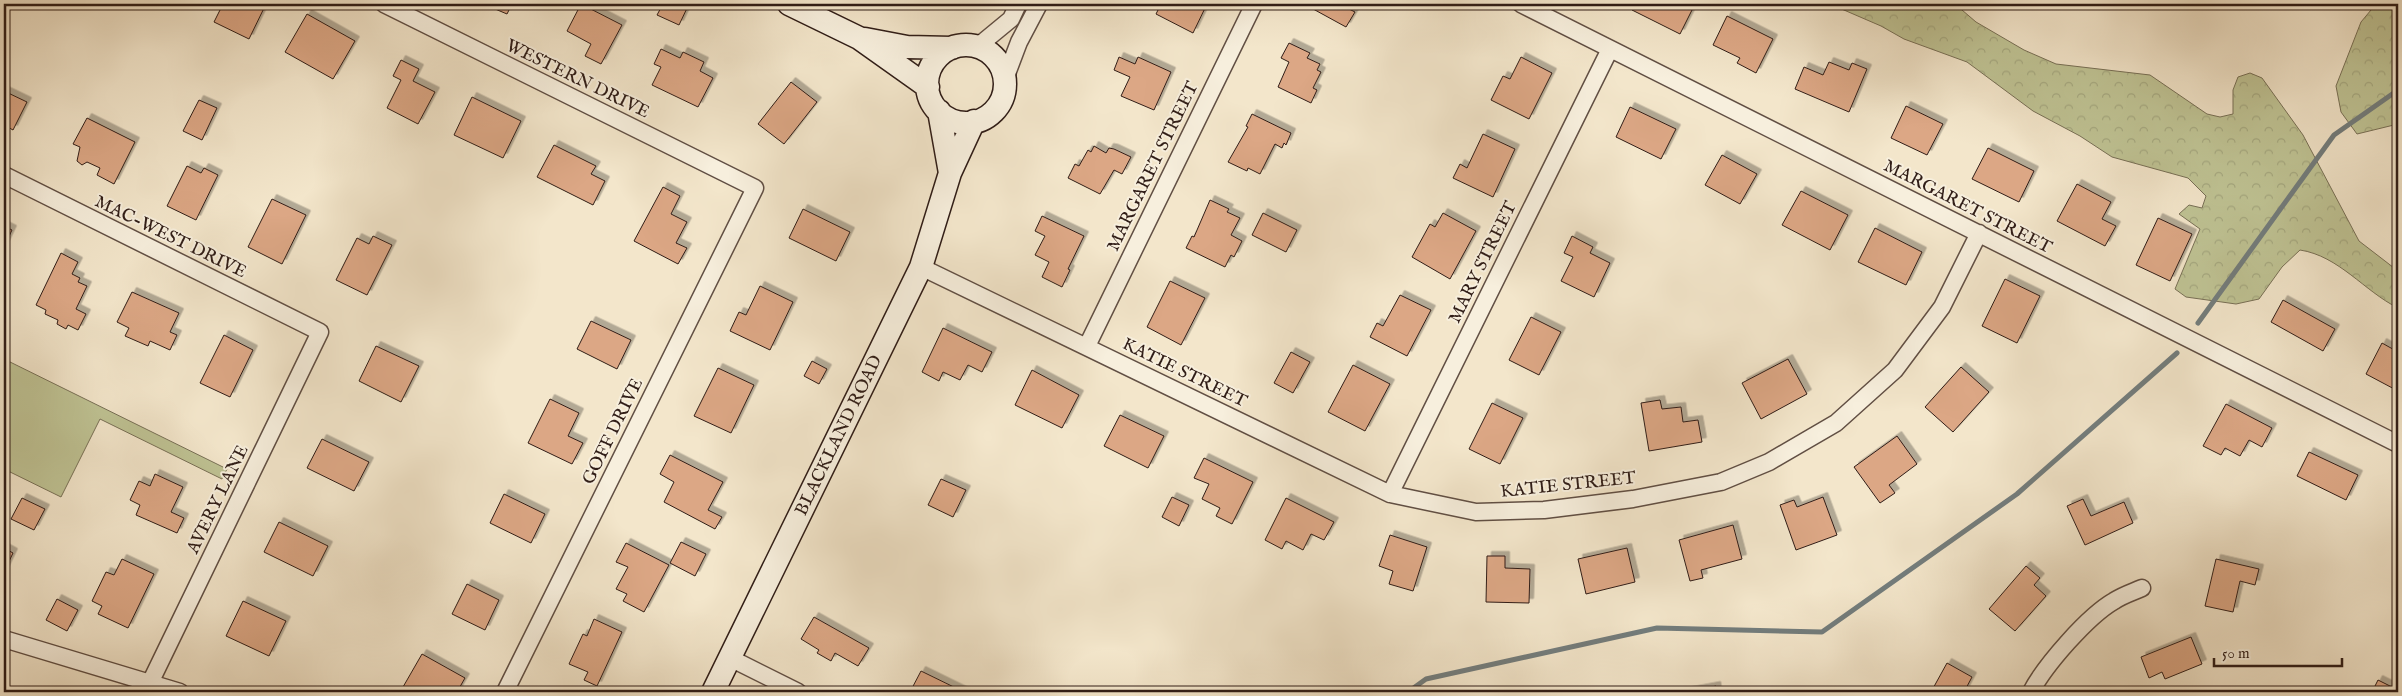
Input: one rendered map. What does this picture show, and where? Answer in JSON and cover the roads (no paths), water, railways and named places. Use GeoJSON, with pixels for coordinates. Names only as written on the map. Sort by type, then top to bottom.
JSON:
{"type":"FeatureCollection","features":[{"type":"Feature","properties":{"kind":"street","name":"WESTERN DRIVE"},"geometry":{"type":"LineString","coordinates":[[384,4],[755,188]]}},
{"type":"Feature","properties":{"kind":"street"},"geometry":{"type":"LineString","coordinates":[[789,4],[859,38],[928,87]]}},
{"type":"Feature","properties":{"kind":"street"},"geometry":{"type":"LineString","coordinates":[[977,47],[1011,19],[1018,4]]}},
{"type":"Feature","properties":{"kind":"street"},"geometry":{"type":"LineString","coordinates":[[1005,79],[1001,67],[994,56],[984,49],[959,45],[937,58],[930,69],[929,95],[943,116],[955,121],[974,121],[992,114],[1000,104],[1004,92],[1005,79],[1020,42],[1039,4]]}},
{"type":"Feature","properties":{"kind":"street","name":"MARGARET STREET"},"geometry":{"type":"LineString","coordinates":[[1087,346],[1254,4]]}},
{"type":"Feature","properties":{"kind":"street","name":"MARGARET STREET"},"geometry":{"type":"LineString","coordinates":[[1521,4],[2398,444]]}},
{"type":"Feature","properties":{"kind":"street"},"geometry":{"type":"LineString","coordinates":[[859,38],[907,47],[952,48]]}},
{"type":"Feature","properties":{"kind":"street","name":"MARY STREET"},"geometry":{"type":"LineString","coordinates":[[1390,494],[1610,48]]}},
{"type":"Feature","properties":{"kind":"street","name":"BLACKLAND ROAD"},"geometry":{"type":"LineString","coordinates":[[939,111],[950,173]]}},
{"type":"Feature","properties":{"kind":"street","name":"BLACKLAND ROAD"},"geometry":{"type":"LineString","coordinates":[[713,692],[921,267],[950,173],[974,121]]}},
{"type":"Feature","properties":{"kind":"street","name":"MAC-WEST DRIVE"},"geometry":{"type":"LineString","coordinates":[[4,175],[320,332]]}},
{"type":"Feature","properties":{"kind":"street","name":"GOFF DRIVE"},"geometry":{"type":"LineString","coordinates":[[505,692],[755,188]]}},
{"type":"Feature","properties":{"kind":"street","name":"KATIE STREET"},"geometry":{"type":"LineString","coordinates":[[921,267],[1390,494],[1476,512],[1544,510],[1633,499],[1721,482],[1769,462],[1836,423],[1895,370],[1942,307],[1979,233]]}},
{"type":"Feature","properties":{"kind":"street","name":"AVERY LANE"},"geometry":{"type":"LineString","coordinates":[[150,683],[320,332]]}},
{"type":"Feature","properties":{"kind":"street"},"geometry":{"type":"LineString","coordinates":[[2031,692],[2040,674],[2087,623],[2113,601],[2142,588]]}},
{"type":"Feature","properties":{"kind":"street"},"geometry":{"type":"LineString","coordinates":[[4,639],[180,692]]}},
{"type":"Feature","properties":{"kind":"street"},"geometry":{"type":"LineString","coordinates":[[730,658],[798,692]]}},
{"type":"Feature","properties":{"kind":"waterway"},"geometry":{"type":"LineString","coordinates":[[2198,323],[2334,135],[2398,90]]}},
{"type":"Feature","properties":{"kind":"waterway"},"geometry":{"type":"LineString","coordinates":[[1408,692],[1426,679],[1657,628],[1822,632],[2017,494],[2177,353]]}}]}
